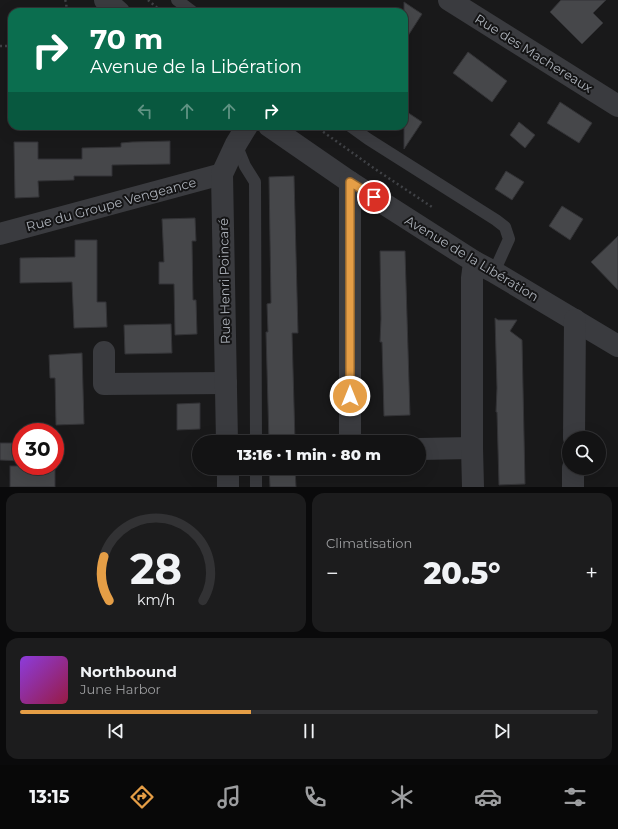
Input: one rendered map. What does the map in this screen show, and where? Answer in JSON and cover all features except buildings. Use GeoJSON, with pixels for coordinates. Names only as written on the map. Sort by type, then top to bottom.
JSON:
{"type":"FeatureCollection","features":[{"type":"Feature","properties":{"kind":"street"},"geometry":{"type":"LineString","coordinates":[[105,0],[114,8]]}},
{"type":"Feature","properties":{"kind":"street","name":"Rue des Machereaux"},"geometry":{"type":"LineString","coordinates":[[449,0],[618,106]]}},
{"type":"Feature","properties":{"kind":"street","name":"Avenue de la Libération"},"geometry":{"type":"LineString","coordinates":[[275,130],[350,182],[485,267],[618,346]]}},
{"type":"Feature","properties":{"kind":"street","name":"Rue Henri Poincaré"},"geometry":{"type":"LineString","coordinates":[[227,435],[222,174],[241,135]]}},
{"type":"Feature","properties":{"kind":"street","name":"Rue du Groupe Vengeance"},"geometry":{"type":"LineString","coordinates":[[0,234],[222,174]]}},
{"type":"Feature","properties":{"kind":"street"},"geometry":{"type":"LineString","coordinates":[[350,182],[350,435]]}},
{"type":"Feature","properties":{"kind":"street"},"geometry":{"type":"LineString","coordinates":[[473,487],[472,278],[473,270],[485,267]]}},
{"type":"Feature","properties":{"kind":"street"},"geometry":{"type":"LineString","coordinates":[[574,431],[575,320]]}},
{"type":"Feature","properties":{"kind":"street"},"geometry":{"type":"LineString","coordinates":[[104,352],[104,384],[226,383]]}},
{"type":"Feature","properties":{"kind":"street"},"geometry":{"type":"LineString","coordinates":[[426,450],[472,448]]}},
{"type":"Feature","properties":{"kind":"street"},"geometry":{"type":"LineString","coordinates":[[228,475],[228,487]]}},
{"type":"Feature","properties":{"kind":"street"},"geometry":{"type":"LineString","coordinates":[[573,475],[573,487]]}},
{"type":"Feature","properties":{"kind":"lane"},"geometry":{"type":"LineString","coordinates":[[178,0],[188,8]]}},
{"type":"Feature","properties":{"kind":"lane"},"geometry":{"type":"LineString","coordinates":[[356,130],[505,227],[509,239],[485,267]]}},
{"type":"Feature","properties":{"kind":"lane"},"geometry":{"type":"LineString","coordinates":[[241,135],[245,166],[255,182],[256,435]]}},
{"type":"Feature","properties":{"kind":"lane"},"geometry":{"type":"LineString","coordinates":[[222,174],[232,172],[250,174]]}},
{"type":"Feature","properties":{"kind":"lane"},"geometry":{"type":"LineString","coordinates":[[256,475],[256,487]]}},
{"type":"Feature","properties":{"kind":"path"},"geometry":{"type":"LineString","coordinates":[[148,0],[157,8]]}},
{"type":"Feature","properties":{"kind":"path"},"geometry":{"type":"LineString","coordinates":[[321,130],[376,170],[435,209]]}},
{"type":"Feature","properties":{"kind":"route"},"geometry":{"type":"LineString","coordinates":[[350,396],[350,182],[374,197]]}}]}
